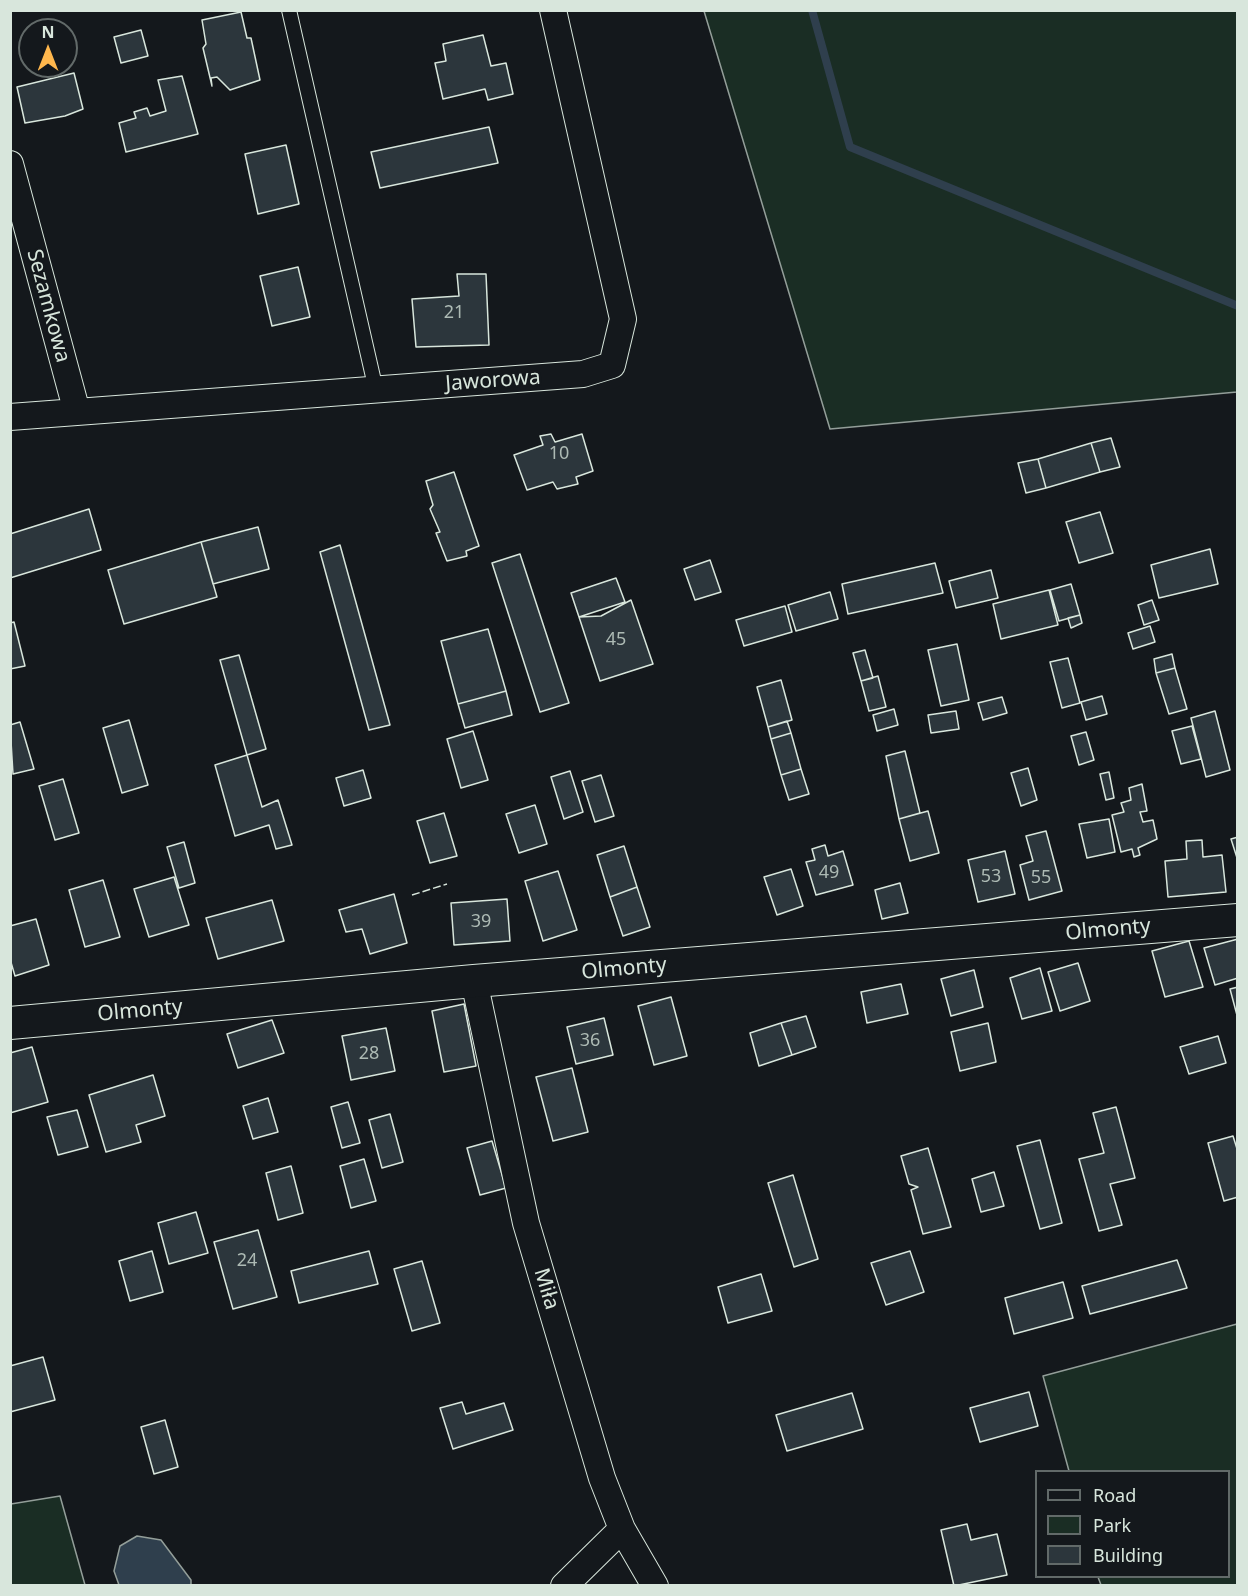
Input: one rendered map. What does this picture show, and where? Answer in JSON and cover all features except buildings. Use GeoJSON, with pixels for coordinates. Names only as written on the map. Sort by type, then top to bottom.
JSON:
{"type":"FeatureCollection","features":[{"type":"Feature","properties":{"kind":"street","name":"Jaworowa"},"geometry":{"type":"LineString","coordinates":[[10,417],[583,374],[612,365],[623,318],[553,10]]}},
{"type":"Feature","properties":{"kind":"street","name":"Sezamkowa"},"geometry":{"type":"LineString","coordinates":[[10,164],[77,412]]}},
{"type":"Feature","properties":{"kind":"street","name":"Olmonty"},"geometry":{"type":"LineString","coordinates":[[10,1023],[474,981],[1238,920]]}},
{"type":"Feature","properties":{"kind":"street","name":"Miła"},"geometry":{"type":"LineString","coordinates":[[474,981],[526,1223],[602,1478],[622,1529],[655,1586]]}},
{"type":"Feature","properties":{"kind":"street"},"geometry":{"type":"LineString","coordinates":[[564,1586],[622,1529]]}},
{"type":"Feature","properties":{"kind":"lane"},"geometry":{"type":"LineString","coordinates":[[289,10],[376,390]]}},
{"type":"Feature","properties":{"kind":"green space"},"geometry":{"type":"Polygon","coordinates":[[[704,11],[1237,11],[1237,392],[830,429],[704,11]]]}},
{"type":"Feature","properties":{"kind":"green space"},"geometry":{"type":"Polygon","coordinates":[[[1237,1324],[1237,1585],[1101,1585],[1098,1578],[1230,1578],[1230,1470],[1069,1470],[1043,1376],[1237,1324]]]}},
{"type":"Feature","properties":{"kind":"green space"},"geometry":{"type":"Polygon","coordinates":[[[60,1496],[85,1585],[11,1585],[11,1504],[60,1496]]]}},
{"type":"Feature","properties":{"kind":"water"},"geometry":{"type":"Polygon","coordinates":[[[137,1536],[161,1540],[191,1580],[191,1585],[119,1585],[114,1571],[120,1546],[137,1536]]]}},
{"type":"Feature","properties":{"kind":"waterway"},"geometry":{"type":"LineString","coordinates":[[812,10],[850,147],[1238,306]]}},
{"type":"Feature","properties":{"kind":"fence"},"geometry":{"type":"LineString","coordinates":[[412,895],[447,884]]}}]}
